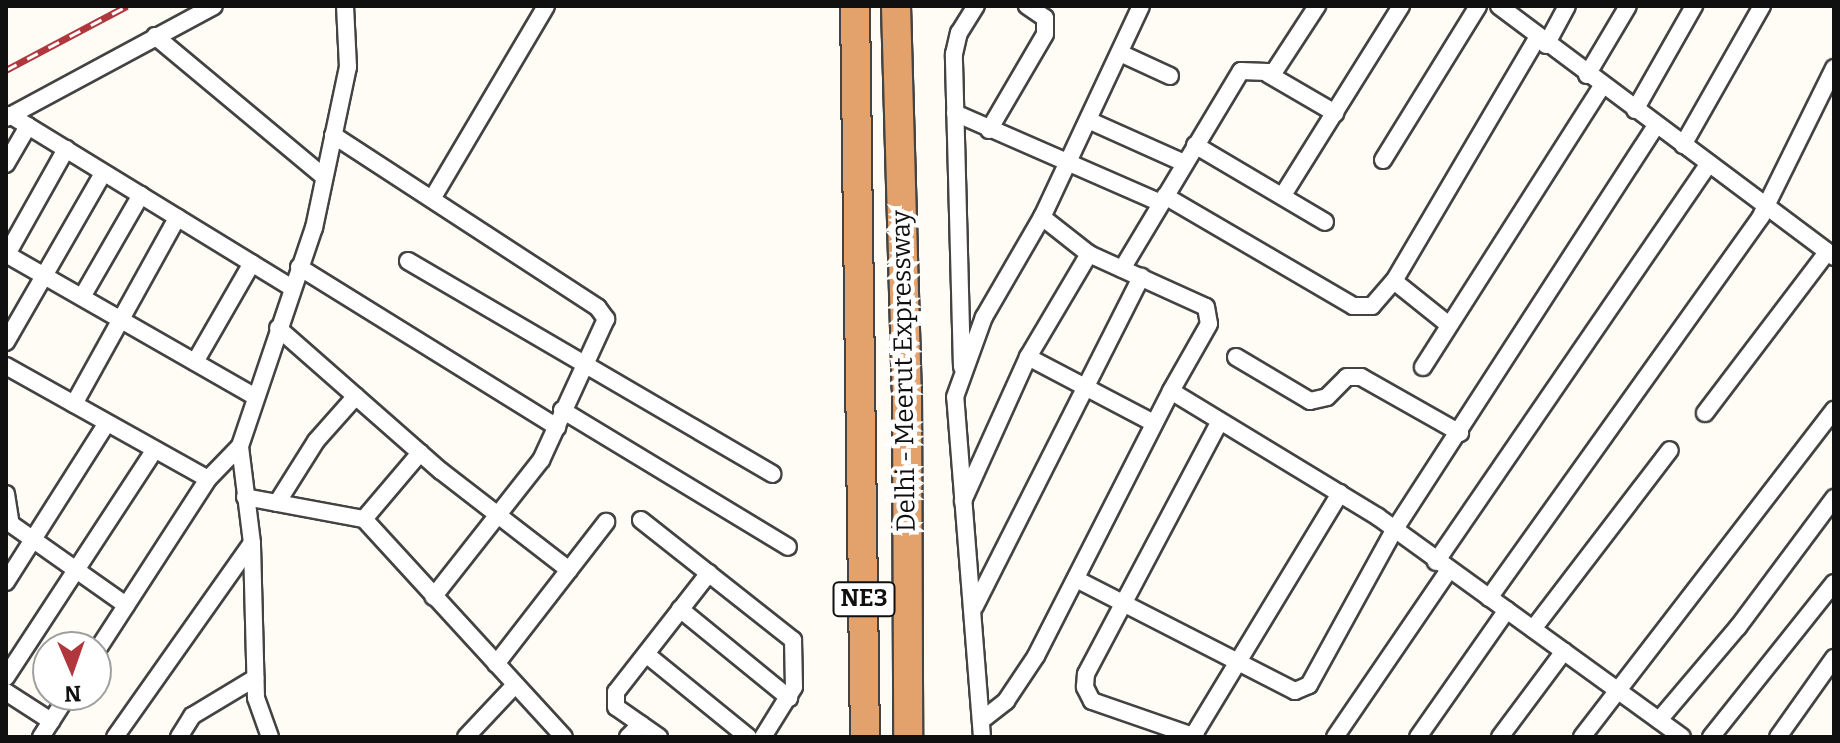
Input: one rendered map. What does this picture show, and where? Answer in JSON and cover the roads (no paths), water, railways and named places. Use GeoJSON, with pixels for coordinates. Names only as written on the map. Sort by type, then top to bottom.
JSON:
{"type":"FeatureCollection","features":[{"type":"Feature","properties":{"kind":"highway","name":"Delhi - Meerut Expressway"},"geometry":{"type":"LineString","coordinates":[[855,6],[865,737]]}},
{"type":"Feature","properties":{"kind":"highway","name":"Delhi - Meerut Expressway"},"geometry":{"type":"LineString","coordinates":[[896,6],[899,204],[907,389],[908,737]]}},
{"type":"Feature","properties":{"kind":"street"},"geometry":{"type":"LineString","coordinates":[[8,117],[214,6]]}},
{"type":"Feature","properties":{"kind":"street"},"geometry":{"type":"LineString","coordinates":[[270,737],[256,698],[252,543],[240,446],[299,267],[324,177],[348,67],[345,6]]}},
{"type":"Feature","properties":{"kind":"street"},"geometry":{"type":"LineString","coordinates":[[432,199],[546,6]]}},
{"type":"Feature","properties":{"kind":"street"},"geometry":{"type":"LineString","coordinates":[[962,372],[955,43],[976,6]]}},
{"type":"Feature","properties":{"kind":"street"},"geometry":{"type":"LineString","coordinates":[[989,130],[1045,34],[1045,18],[1027,6]]}},
{"type":"Feature","properties":{"kind":"street"},"geometry":{"type":"LineString","coordinates":[[982,729],[975,607],[953,415],[962,372],[984,317],[1042,217],[1141,6]]}},
{"type":"Feature","properties":{"kind":"street"},"geometry":{"type":"LineString","coordinates":[[1268,74],[1317,6]]}},
{"type":"Feature","properties":{"kind":"street"},"geometry":{"type":"LineString","coordinates":[[1283,195],[1401,6]]}},
{"type":"Feature","properties":{"kind":"street"},"geometry":{"type":"LineString","coordinates":[[1383,160],[1478,6]]}},
{"type":"Feature","properties":{"kind":"street"},"geometry":{"type":"LineString","coordinates":[[1499,6],[1587,75],[1830,254],[1705,413]]}},
{"type":"Feature","properties":{"kind":"street"},"geometry":{"type":"LineString","coordinates":[[955,113],[1067,165],[1163,199],[1353,306],[1372,306],[1394,281],[1542,41],[1567,6]]}},
{"type":"Feature","properties":{"kind":"street"},"geometry":{"type":"LineString","coordinates":[[1587,75],[1628,6]]}},
{"type":"Feature","properties":{"kind":"street"},"geometry":{"type":"LineString","coordinates":[[1635,110],[1694,6]]}},
{"type":"Feature","properties":{"kind":"street"},"geometry":{"type":"LineString","coordinates":[[1683,145],[1762,6]]}},
{"type":"Feature","properties":{"kind":"street"},"geometry":{"type":"LineString","coordinates":[[155,36],[324,177]]}},
{"type":"Feature","properties":{"kind":"street"},"geometry":{"type":"LineString","coordinates":[[1120,53],[1170,76]]}},
{"type":"Feature","properties":{"kind":"street"},"geometry":{"type":"LineString","coordinates":[[1489,598],[1766,206],[1834,68]]}},
{"type":"Feature","properties":{"kind":"street"},"geometry":{"type":"LineString","coordinates":[[1122,269],[1241,71],[1268,74],[1335,113]]}},
{"type":"Feature","properties":{"kind":"street"},"geometry":{"type":"LineString","coordinates":[[1423,367],[1603,84]]}},
{"type":"Feature","properties":{"kind":"street"},"geometry":{"type":"LineString","coordinates":[[8,117],[28,126],[292,288]]}},
{"type":"Feature","properties":{"kind":"street"},"geometry":{"type":"LineString","coordinates":[[1088,120],[1184,163]]}},
{"type":"Feature","properties":{"kind":"street"},"geometry":{"type":"LineString","coordinates":[[1076,579],[1127,601],[1295,691],[1309,685],[1393,532],[1460,433],[1656,125]]}},
{"type":"Feature","properties":{"kind":"street"},"geometry":{"type":"LineString","coordinates":[[6,164],[28,126]]}},
{"type":"Feature","properties":{"kind":"street"},"geometry":{"type":"LineString","coordinates":[[333,135],[604,313],[603,329],[583,364],[541,460],[433,597]]}},
{"type":"Feature","properties":{"kind":"street"},"geometry":{"type":"LineString","coordinates":[[1195,145],[1325,222]]}},
{"type":"Feature","properties":{"kind":"street"},"geometry":{"type":"LineString","coordinates":[[66,149],[6,255],[254,396]]}},
{"type":"Feature","properties":{"kind":"street"},"geometry":{"type":"LineString","coordinates":[[1335,737],[1442,566],[1709,164]]}},
{"type":"Feature","properties":{"kind":"street"},"geometry":{"type":"LineString","coordinates":[[6,342],[103,173]]}},
{"type":"Feature","properties":{"kind":"street"},"geometry":{"type":"LineString","coordinates":[[82,297],[141,195]]}},
{"type":"Feature","properties":{"kind":"street"},"geometry":{"type":"LineString","coordinates":[[982,729],[1026,672],[1076,579],[1152,422],[1209,324],[1206,307],[1089,254],[1042,217]]}},
{"type":"Feature","properties":{"kind":"street"},"geometry":{"type":"LineString","coordinates":[[74,404],[177,218]]}},
{"type":"Feature","properties":{"kind":"street"},"geometry":{"type":"LineString","coordinates":[[963,502],[1028,357],[1089,254]]}},
{"type":"Feature","properties":{"kind":"street"},"geometry":{"type":"LineString","coordinates":[[408,261],[772,474]]}},
{"type":"Feature","properties":{"kind":"street"},"geometry":{"type":"LineString","coordinates":[[195,362],[252,263]]}},
{"type":"Feature","properties":{"kind":"street"},"geometry":{"type":"LineString","coordinates":[[299,267],[788,547]]}},
{"type":"Feature","properties":{"kind":"street"},"geometry":{"type":"LineString","coordinates":[[975,607],[1141,277]]}},
{"type":"Feature","properties":{"kind":"street"},"geometry":{"type":"LineString","coordinates":[[1394,281],[1449,325]]}},
{"type":"Feature","properties":{"kind":"street"},"geometry":{"type":"LineString","coordinates":[[278,328],[420,453],[569,570]]}},
{"type":"Feature","properties":{"kind":"street"},"geometry":{"type":"LineString","coordinates":[[1028,357],[1152,422]]}},
{"type":"Feature","properties":{"kind":"street"},"geometry":{"type":"LineString","coordinates":[[1236,357],[1310,401],[1327,397],[1347,377],[1361,377],[1460,433]]}},
{"type":"Feature","properties":{"kind":"street"},"geometry":{"type":"LineString","coordinates":[[6,366],[208,479]]}},
{"type":"Feature","properties":{"kind":"street"},"geometry":{"type":"LineString","coordinates":[[1171,391],[1340,493],[1564,651],[1677,736]]}},
{"type":"Feature","properties":{"kind":"street"},"geometry":{"type":"LineString","coordinates":[[277,503],[316,441],[356,396]]}},
{"type":"Feature","properties":{"kind":"street"},"geometry":{"type":"LineString","coordinates":[[1582,737],[1834,410]]}},
{"type":"Feature","properties":{"kind":"street"},"geometry":{"type":"LineString","coordinates":[[1220,421],[1086,674],[1086,695],[1164,731],[1194,736],[1340,493]]}},
{"type":"Feature","properties":{"kind":"street"},"geometry":{"type":"LineString","coordinates":[[6,582],[107,423]]}},
{"type":"Feature","properties":{"kind":"street"},"geometry":{"type":"LineString","coordinates":[[109,631],[208,479],[240,446]]}},
{"type":"Feature","properties":{"kind":"street"},"geometry":{"type":"LineString","coordinates":[[1533,629],[1670,450]]}},
{"type":"Feature","properties":{"kind":"street"},"geometry":{"type":"LineString","coordinates":[[6,677],[154,451]]}},
{"type":"Feature","properties":{"kind":"street"},"geometry":{"type":"LineString","coordinates":[[364,519],[420,453]]}},
{"type":"Feature","properties":{"kind":"street"},"geometry":{"type":"LineString","coordinates":[[6,494],[7,518],[126,605]]}},
{"type":"Feature","properties":{"kind":"street"},"geometry":{"type":"LineString","coordinates":[[245,497],[364,519],[564,737]]}},
{"type":"Feature","properties":{"kind":"street"},"geometry":{"type":"LineString","coordinates":[[1659,720],[1738,627],[1834,498]]}},
{"type":"Feature","properties":{"kind":"street"},"geometry":{"type":"LineString","coordinates":[[641,520],[793,640],[796,669],[789,698],[763,737]]}},
{"type":"Feature","properties":{"kind":"street"},"geometry":{"type":"LineString","coordinates":[[496,664],[606,522]]}},
{"type":"Feature","properties":{"kind":"street"},"geometry":{"type":"LineString","coordinates":[[115,737],[252,543]]}},
{"type":"Feature","properties":{"kind":"street"},"geometry":{"type":"LineString","coordinates":[[659,737],[616,707],[614,699],[709,573]]}},
{"type":"Feature","properties":{"kind":"street"},"geometry":{"type":"LineString","coordinates":[[1711,737],[1834,583]]}},
{"type":"Feature","properties":{"kind":"street"},"geometry":{"type":"LineString","coordinates":[[680,609],[789,698]]}},
{"type":"Feature","properties":{"kind":"street"},"geometry":{"type":"LineString","coordinates":[[1418,737],[1507,610]]}},
{"type":"Feature","properties":{"kind":"street"},"geometry":{"type":"LineString","coordinates":[[1500,737],[1564,651]]}},
{"type":"Feature","properties":{"kind":"street"},"geometry":{"type":"LineString","coordinates":[[646,654],[748,737]]}},
{"type":"Feature","properties":{"kind":"street"},"geometry":{"type":"LineString","coordinates":[[1778,737],[1834,658]]}},
{"type":"Feature","properties":{"kind":"street"},"geometry":{"type":"LineString","coordinates":[[179,737],[192,716],[255,678]]}},
{"type":"Feature","properties":{"kind":"street"},"geometry":{"type":"LineString","coordinates":[[466,737],[515,685]]}},
{"type":"Feature","properties":{"kind":"street"},"geometry":{"type":"LineString","coordinates":[[6,692],[51,721]]}},
{"type":"Feature","properties":{"kind":"street"},"geometry":{"type":"LineString","coordinates":[[41,737],[58,711]]}},
{"type":"Feature","properties":{"kind":"street"},"geometry":{"type":"LineString","coordinates":[[628,737],[641,724]]}},
{"type":"Feature","properties":{"kind":"railway"},"geometry":{"type":"LineString","coordinates":[[6,70],[127,6]]}}]}
